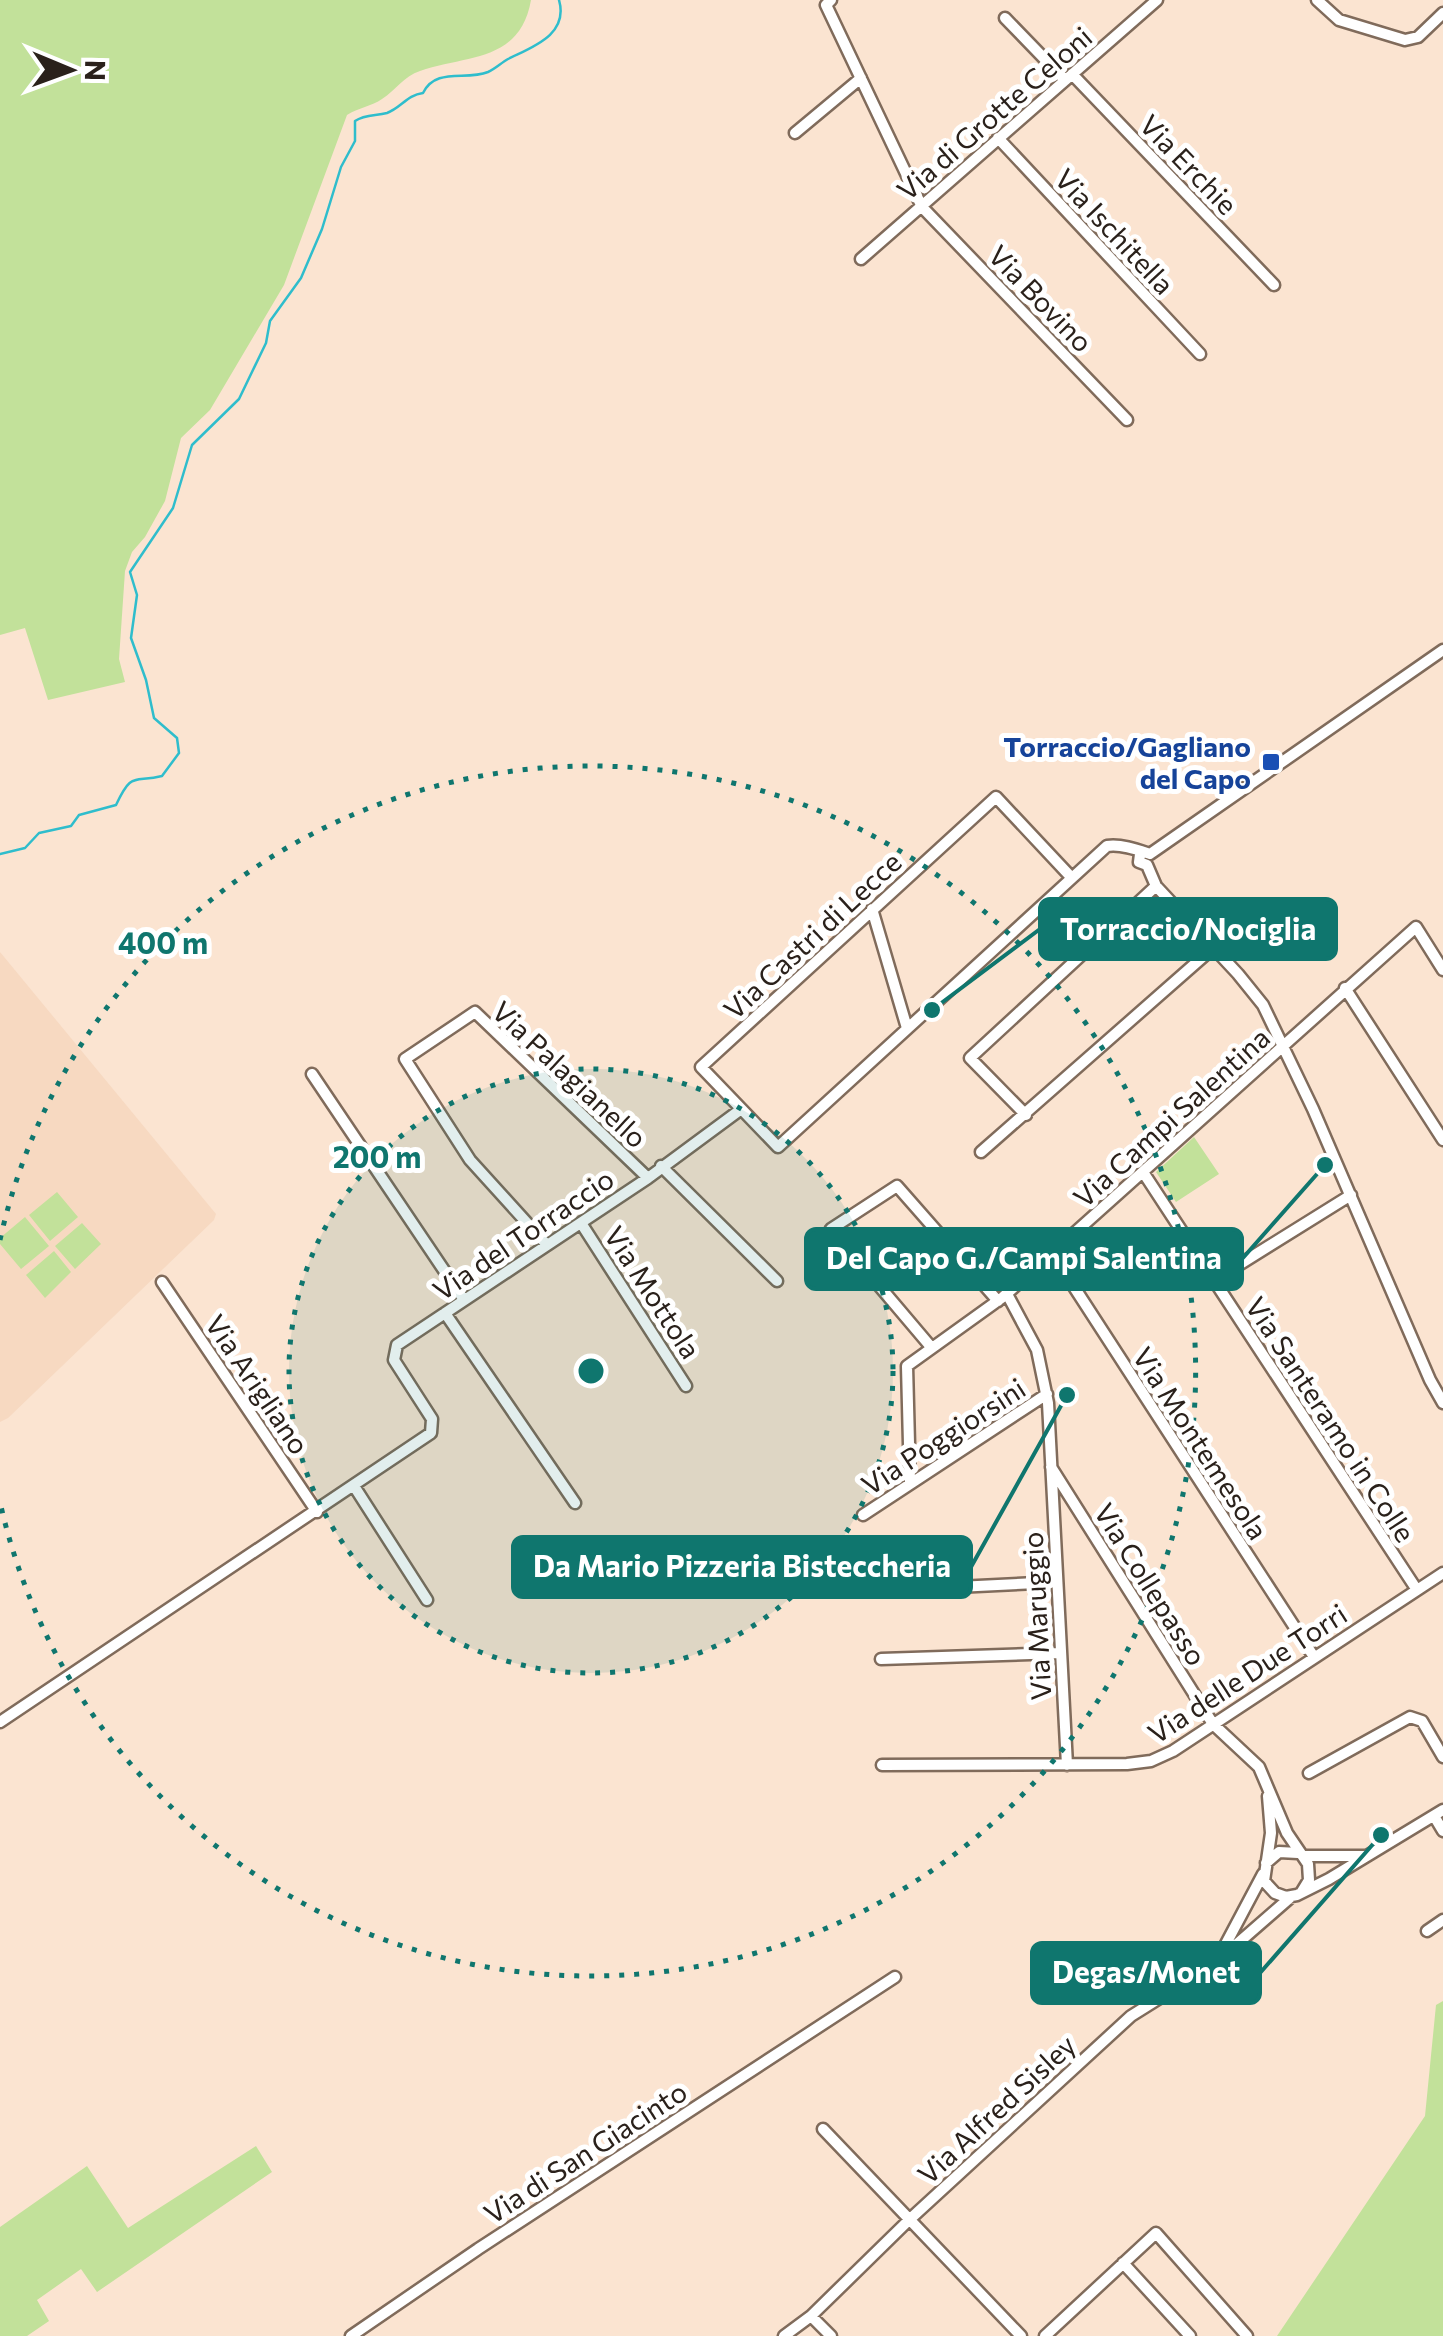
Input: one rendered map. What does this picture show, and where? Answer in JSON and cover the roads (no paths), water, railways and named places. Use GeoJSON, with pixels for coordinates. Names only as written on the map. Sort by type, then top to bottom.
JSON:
{"type":"FeatureCollection","features":[{"type":"Feature","properties":{"kind":"street"},"geometry":{"type":"LineString","coordinates":[[812,0],[828,2]]}},
{"type":"Feature","properties":{"kind":"street","name":"Via di Grotte Celoni"},"geometry":{"type":"LineString","coordinates":[[860,259],[1157,0]]}},
{"type":"Feature","properties":{"kind":"street"},"geometry":{"type":"LineString","coordinates":[[1317,0],[1339,20],[1405,40],[1418,37],[1443,13]]}},
{"type":"Feature","properties":{"kind":"street","name":"Via Bovino"},"geometry":{"type":"LineString","coordinates":[[828,2],[922,207],[1127,420]]}},
{"type":"Feature","properties":{"kind":"street","name":"Via Erchie"},"geometry":{"type":"LineString","coordinates":[[1005,18],[1069,77],[1274,285]]}},
{"type":"Feature","properties":{"kind":"street"},"geometry":{"type":"LineString","coordinates":[[795,133],[860,78]]}},
{"type":"Feature","properties":{"kind":"street","name":"Via Ischitella"},"geometry":{"type":"LineString","coordinates":[[998,138],[1200,354]]}},
{"type":"Feature","properties":{"kind":"street"},"geometry":{"type":"LineString","coordinates":[[1146,858],[1443,650]]}},
{"type":"Feature","properties":{"kind":"street","name":"Via Castri di Lecce"},"geometry":{"type":"LineString","coordinates":[[740,1110],[702,1067],[996,796],[1071,877]]}},
{"type":"Feature","properties":{"kind":"street"},"geometry":{"type":"LineString","coordinates":[[740,1110],[778,1147],[1107,846],[1128,846],[1146,858],[1156,886],[1262,1005],[1443,1403]]}},
{"type":"Feature","properties":{"kind":"street"},"geometry":{"type":"LineString","coordinates":[[1026,1114],[970,1058],[1156,886]]}},
{"type":"Feature","properties":{"kind":"street"},"geometry":{"type":"LineString","coordinates":[[872,910],[907,1028]]}},
{"type":"Feature","properties":{"kind":"street","name":"Via Campi Salentina"},"geometry":{"type":"LineString","coordinates":[[910,1483],[907,1366],[1003,1297],[1416,927],[1443,970]]}},
{"type":"Feature","properties":{"kind":"street"},"geometry":{"type":"LineString","coordinates":[[982,1152],[1213,948]]}},
{"type":"Feature","properties":{"kind":"street"},"geometry":{"type":"LineString","coordinates":[[1345,988],[1443,1140]]}},
{"type":"Feature","properties":{"kind":"street","name":"Via Palagianello"},"geometry":{"type":"LineString","coordinates":[[547,1245],[470,1160],[406,1059],[475,1012],[648,1178]]}},
{"type":"Feature","properties":{"kind":"street"},"geometry":{"type":"LineString","coordinates":[[312,1074],[464,1300]]}},
{"type":"Feature","properties":{"kind":"street","name":"Via del Torraccio"},"geometry":{"type":"LineString","coordinates":[[0,1722],[317,1512],[433,1429],[432,1419],[394,1360],[397,1345],[648,1178],[740,1110]]}},
{"type":"Feature","properties":{"kind":"street"},"geometry":{"type":"LineString","coordinates":[[661,1166],[778,1282]]}},
{"type":"Feature","properties":{"kind":"street","name":"Via Santeramo in Colle"},"geometry":{"type":"LineString","coordinates":[[1143,1172],[1417,1590]]}},
{"type":"Feature","properties":{"kind":"street","name":"Via Maruggio"},"geometry":{"type":"LineString","coordinates":[[932,1347],[831,1229],[897,1186],[1003,1297],[1032,1338],[1047,1394],[1067,1766]]}},
{"type":"Feature","properties":{"kind":"street"},"geometry":{"type":"LineString","coordinates":[[1213,1280],[1351,1195]]}},
{"type":"Feature","properties":{"kind":"street","name":"Via Mottola"},"geometry":{"type":"LineString","coordinates":[[582,1222],[686,1386]]}},
{"type":"Feature","properties":{"kind":"street","name":"Via Montemesola"},"geometry":{"type":"LineString","coordinates":[[1052,1253],[1314,1657]]}},
{"type":"Feature","properties":{"kind":"street","name":"Via Arigliano"},"geometry":{"type":"LineString","coordinates":[[162,1282],[317,1512]]}},
{"type":"Feature","properties":{"kind":"street"},"geometry":{"type":"LineString","coordinates":[[445,1313],[575,1502]]}},
{"type":"Feature","properties":{"kind":"street","name":"Via Poggiorsini"},"geometry":{"type":"LineString","coordinates":[[864,1515],[1047,1394]]}},
{"type":"Feature","properties":{"kind":"street","name":"Via Collepasso"},"geometry":{"type":"LineString","coordinates":[[1051,1467],[1213,1724],[1255,1761],[1300,1854]]}},
{"type":"Feature","properties":{"kind":"street"},"geometry":{"type":"LineString","coordinates":[[354,1486],[426,1600]]}},
{"type":"Feature","properties":{"kind":"street","name":"Via delle Due Torri"},"geometry":{"type":"LineString","coordinates":[[882,1765],[1067,1766],[1151,1761],[1443,1573]]}},
{"type":"Feature","properties":{"kind":"street"},"geometry":{"type":"LineString","coordinates":[[876,1592],[1056,1582]]}},
{"type":"Feature","properties":{"kind":"street"},"geometry":{"type":"LineString","coordinates":[[881,1660],[1060,1652]]}},
{"type":"Feature","properties":{"kind":"street"},"geometry":{"type":"LineString","coordinates":[[1309,1774],[1410,1717],[1422,1721],[1443,1757]]}},
{"type":"Feature","properties":{"kind":"street"},"geometry":{"type":"LineString","coordinates":[[1214,1964],[1240,1922],[1264,1869],[1271,1833],[1268,1790]]}},
{"type":"Feature","properties":{"kind":"street"},"geometry":{"type":"LineString","coordinates":[[1438,1813],[1443,1832]]}},
{"type":"Feature","properties":{"kind":"street","name":"Via Alfred Sisley"},"geometry":{"type":"LineString","coordinates":[[784,2336],[812,2316],[908,2220],[1131,2016],[1214,1964],[1296,1894],[1326,1881],[1438,1813]]}},
{"type":"Feature","properties":{"kind":"street"},"geometry":{"type":"LineString","coordinates":[[1300,1854],[1310,1875],[1296,1894],[1275,1894],[1267,1886],[1264,1869],[1278,1852],[1365,1856]]}},
{"type":"Feature","properties":{"kind":"street"},"geometry":{"type":"LineString","coordinates":[[1427,1930],[1443,1920]]}},
{"type":"Feature","properties":{"kind":"street","name":"Via di San Giacinto"},"geometry":{"type":"LineString","coordinates":[[351,2336],[894,1976]]}},
{"type":"Feature","properties":{"kind":"street"},"geometry":{"type":"LineString","coordinates":[[822,2129],[1021,2336]]}},
{"type":"Feature","properties":{"kind":"street"},"geometry":{"type":"LineString","coordinates":[[1046,2336],[1156,2233],[1247,2336]]}},
{"type":"Feature","properties":{"kind":"street"},"geometry":{"type":"LineString","coordinates":[[1123,2263],[1190,2336]]}},
{"type":"Feature","properties":{"kind":"street"},"geometry":{"type":"LineString","coordinates":[[812,2316],[831,2336]]}},
{"type":"Feature","properties":{"kind":"waterway"},"geometry":{"type":"LineString","coordinates":[[0,854],[25,848],[39,833],[71,826],[79,815],[116,805],[130,783],[162,776],[179,753],[177,738],[154,718],[131,638],[137,595],[130,572],[173,508],[192,445],[239,399],[266,343],[270,321],[301,278],[322,229],[341,167],[355,141],[355,121],[392,111],[443,77],[488,72],[537,44],[559,22],[559,0]]}},
{"type":"Feature","properties":{"kind":"place","name":"Torraccio/Gagliano del Capo"},"geometry":{"type":"Point","coordinates":[1271,762]}},
{"type":"Feature","properties":{"kind":"place","name":"Torraccio/Nociglia"},"geometry":{"type":"Point","coordinates":[932,1010]}},
{"type":"Feature","properties":{"kind":"place","name":"Del Capo G./Campi Salentina"},"geometry":{"type":"Point","coordinates":[1325,1165]}},
{"type":"Feature","properties":{"kind":"place","name":"Da Mario Pizzeria Bisteccheria"},"geometry":{"type":"Point","coordinates":[1067,1395]}},
{"type":"Feature","properties":{"kind":"place","name":"Degas/Monet"},"geometry":{"type":"Point","coordinates":[1381,1835]}}]}
